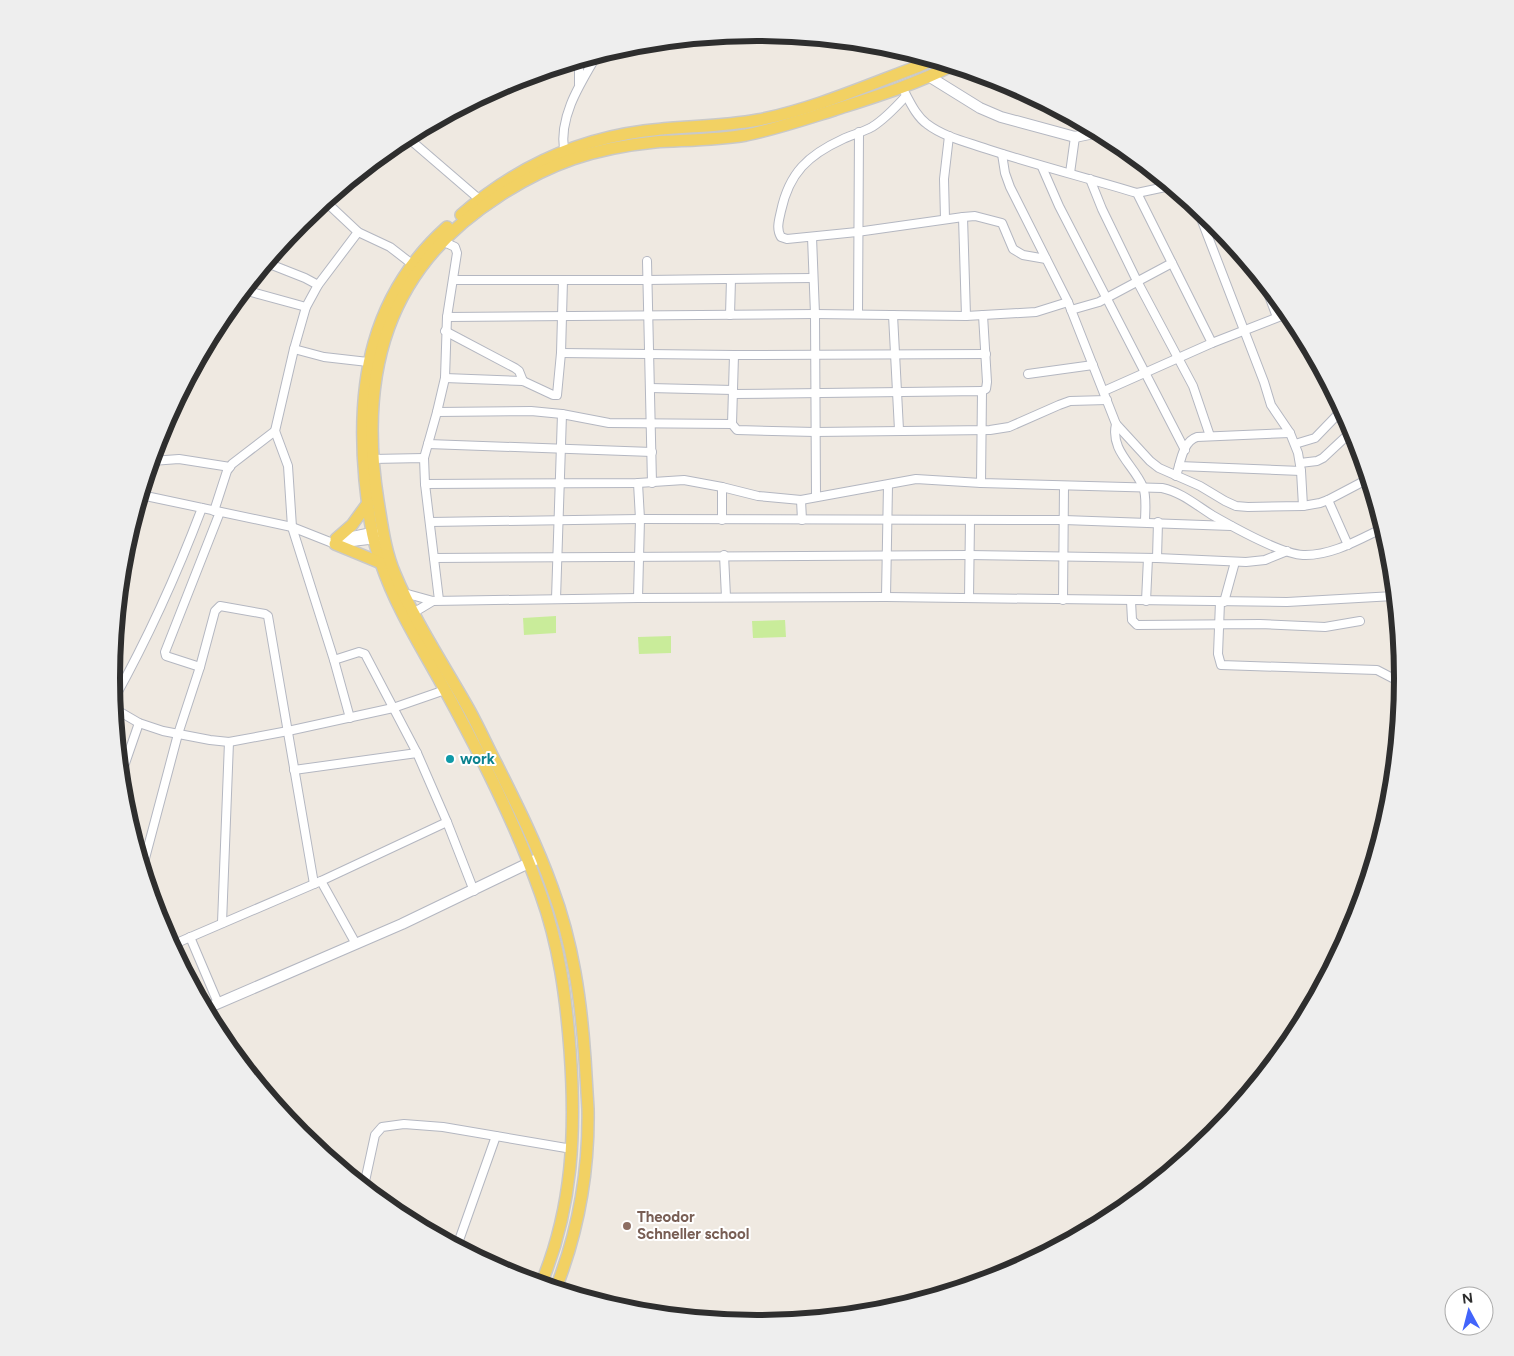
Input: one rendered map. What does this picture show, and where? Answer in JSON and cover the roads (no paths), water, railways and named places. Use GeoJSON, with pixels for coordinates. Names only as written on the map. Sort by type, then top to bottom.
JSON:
{"type":"FeatureCollection","features":[{"type":"Feature","properties":{"kind":"main road"},"geometry":{"type":"LineString","coordinates":[[558,1283],[571,1243],[579,1210],[587,1142],[588,1108],[579,986],[554,890],[541,858],[520,811],[471,713],[413,613],[378,535],[368,503],[362,450],[362,404],[368,362],[379,327],[395,292],[412,264],[433,240],[479,199],[514,177],[564,150],[607,138],[657,130],[730,125],[784,114],[923,63]]}},
{"type":"Feature","properties":{"kind":"main road"},"geometry":{"type":"LineString","coordinates":[[543,1278],[563,1213],[572,1149],[574,1110],[565,989],[552,928],[540,893],[489,774],[398,604],[380,563],[372,459],[372,412],[376,369],[381,350],[396,312],[417,272],[442,241],[473,214],[498,196],[542,170],[576,156],[613,148],[657,142],[715,139],[760,132],[904,92],[944,70]]}},
{"type":"Feature","properties":{"kind":"main road"},"geometry":{"type":"LineString","coordinates":[[657,130],[657,142]]}},
{"type":"Feature","properties":{"kind":"main road"},"geometry":{"type":"LineString","coordinates":[[368,503],[352,525],[333,541],[380,563]]}},
{"type":"Feature","properties":{"kind":"main road"},"geometry":{"type":"LineString","coordinates":[[565,989],[579,986]]}},
{"type":"Feature","properties":{"kind":"street"},"geometry":{"type":"LineString","coordinates":[[564,150],[563,136],[565,124],[579,86],[592,63]]}},
{"type":"Feature","properties":{"kind":"street"},"geometry":{"type":"LineString","coordinates":[[579,86],[580,67]]}},
{"type":"Feature","properties":{"kind":"street"},"geometry":{"type":"LineString","coordinates":[[930,77],[980,108],[1001,117],[1075,137],[1087,134]]}},
{"type":"Feature","properties":{"kind":"street"},"geometry":{"type":"LineString","coordinates":[[1046,259],[1023,256],[1014,249],[1002,223],[976,216],[857,232],[787,239],[780,236],[779,221],[787,189],[802,164],[832,144],[878,122],[904,92],[920,119],[936,130],[950,136],[1042,167],[1070,173],[1137,193],[1162,186]]}},
{"type":"Feature","properties":{"kind":"street"},"geometry":{"type":"LineString","coordinates":[[858,132],[858,314]]}},
{"type":"Feature","properties":{"kind":"street"},"geometry":{"type":"LineString","coordinates":[[945,219],[944,179],[950,136]]}},
{"type":"Feature","properties":{"kind":"street"},"geometry":{"type":"LineString","coordinates":[[1070,173],[1075,137]]}},
{"type":"Feature","properties":{"kind":"street"},"geometry":{"type":"LineString","coordinates":[[414,142],[479,199]]}},
{"type":"Feature","properties":{"kind":"street"},"geometry":{"type":"LineString","coordinates":[[1002,154],[1005,173],[1010,187],[1069,306],[1116,424],[1150,461],[1159,468],[1200,486],[1225,502],[1236,506],[1266,508],[1303,506],[1328,500],[1363,482]]}},
{"type":"Feature","properties":{"kind":"street"},"geometry":{"type":"LineString","coordinates":[[1042,167],[1050,189],[1184,450]]}},
{"type":"Feature","properties":{"kind":"street"},"geometry":{"type":"LineString","coordinates":[[1090,179],[1102,209],[1137,281],[1193,386],[1210,436]]}},
{"type":"Feature","properties":{"kind":"street"},"geometry":{"type":"LineString","coordinates":[[1137,193],[1212,343]]}},
{"type":"Feature","properties":{"kind":"street"},"geometry":{"type":"LineString","coordinates":[[330,206],[358,232],[390,247],[412,264]]}},
{"type":"Feature","properties":{"kind":"street"},"geometry":{"type":"LineString","coordinates":[[962,217],[966,316]]}},
{"type":"Feature","properties":{"kind":"street"},"geometry":{"type":"LineString","coordinates":[[1203,224],[1264,382],[1271,405],[1290,433],[1295,444],[1301,467],[1303,506]]}},
{"type":"Feature","properties":{"kind":"street"},"geometry":{"type":"LineString","coordinates":[[350,718],[334,660],[292,527],[288,466],[275,431],[306,306],[318,285],[358,232]]}},
{"type":"Feature","properties":{"kind":"street"},"geometry":{"type":"LineString","coordinates":[[812,237],[815,314],[816,497]]}},
{"type":"Feature","properties":{"kind":"street"},"geometry":{"type":"LineString","coordinates":[[436,601],[434,558],[425,484],[424,458],[445,378],[445,331],[457,249],[442,241]]}},
{"type":"Feature","properties":{"kind":"street"},"geometry":{"type":"LineString","coordinates":[[647,261],[652,483]]}},
{"type":"Feature","properties":{"kind":"street"},"geometry":{"type":"LineString","coordinates":[[447,318],[815,314],[966,316],[1036,312],[1093,304],[1172,263]]}},
{"type":"Feature","properties":{"kind":"street"},"geometry":{"type":"LineString","coordinates":[[272,265],[318,285]]}},
{"type":"Feature","properties":{"kind":"street"},"geometry":{"type":"LineString","coordinates":[[453,280],[813,278]]}},
{"type":"Feature","properties":{"kind":"street"},"geometry":{"type":"LineString","coordinates":[[730,315],[731,279]]}},
{"type":"Feature","properties":{"kind":"street"},"geometry":{"type":"LineString","coordinates":[[445,378],[523,381],[553,395],[558,395],[563,280]]}},
{"type":"Feature","properties":{"kind":"street"},"geometry":{"type":"LineString","coordinates":[[251,292],[306,306]]}},
{"type":"Feature","properties":{"kind":"street"},"geometry":{"type":"LineString","coordinates":[[1272,305],[1277,317]]}},
{"type":"Feature","properties":{"kind":"street"},"geometry":{"type":"LineString","coordinates":[[893,315],[899,430]]}},
{"type":"Feature","properties":{"kind":"street"},"geometry":{"type":"LineString","coordinates":[[650,388],[816,393],[982,391],[987,386],[983,315]]}},
{"type":"Feature","properties":{"kind":"street"},"geometry":{"type":"LineString","coordinates":[[1104,391],[1212,343],[1280,316]]}},
{"type":"Feature","properties":{"kind":"street"},"geometry":{"type":"LineString","coordinates":[[445,331],[516,368],[523,381]]}},
{"type":"Feature","properties":{"kind":"street"},"geometry":{"type":"LineString","coordinates":[[294,349],[324,356],[368,362]]}},
{"type":"Feature","properties":{"kind":"street"},"geometry":{"type":"LineString","coordinates":[[561,353],[986,354]]}},
{"type":"Feature","properties":{"kind":"street"},"geometry":{"type":"LineString","coordinates":[[734,354],[732,424],[737,430],[815,432],[981,430],[1009,427],[1053,407],[1070,402],[1107,400]]}},
{"type":"Feature","properties":{"kind":"street"},"geometry":{"type":"LineString","coordinates":[[1028,374],[1093,365]]}},
{"type":"Feature","properties":{"kind":"street"},"geometry":{"type":"LineString","coordinates":[[981,483],[982,391]]}},
{"type":"Feature","properties":{"kind":"street"},"geometry":{"type":"LineString","coordinates":[[437,412],[531,410],[609,423],[651,425],[732,424]]}},
{"type":"Feature","properties":{"kind":"street"},"geometry":{"type":"LineString","coordinates":[[556,598],[562,414]]}},
{"type":"Feature","properties":{"kind":"street"},"geometry":{"type":"LineString","coordinates":[[1295,444],[1315,438],[1337,415]]}},
{"type":"Feature","properties":{"kind":"street"},"geometry":{"type":"LineString","coordinates":[[1116,424],[1114,436],[1117,446],[1144,488],[1146,522]]}},
{"type":"Feature","properties":{"kind":"street"},"geometry":{"type":"LineString","coordinates":[[200,667],[166,656],[165,652],[217,512],[230,466],[275,431]]}},
{"type":"Feature","properties":{"kind":"street"},"geometry":{"type":"LineString","coordinates":[[1176,476],[1186,445],[1192,439],[1210,436],[1290,433]]}},
{"type":"Feature","properties":{"kind":"street"},"geometry":{"type":"LineString","coordinates":[[1179,466],[1301,467],[1323,458],[1346,437]]}},
{"type":"Feature","properties":{"kind":"street"},"geometry":{"type":"LineString","coordinates":[[428,444],[652,452]]}},
{"type":"Feature","properties":{"kind":"street"},"geometry":{"type":"LineString","coordinates":[[372,459],[424,458]]}},
{"type":"Feature","properties":{"kind":"street"},"geometry":{"type":"LineString","coordinates":[[159,460],[178,459],[230,466]]}},
{"type":"Feature","properties":{"kind":"street"},"geometry":{"type":"LineString","coordinates":[[425,484],[638,484],[684,480],[758,496],[801,500],[916,479],[981,483],[1162,488],[1176,492],[1232,526],[1296,554],[1313,554],[1348,544],[1376,531]]}},
{"type":"Feature","properties":{"kind":"street"},"geometry":{"type":"LineString","coordinates":[[638,484],[640,519],[638,598]]}},
{"type":"Feature","properties":{"kind":"street"},"geometry":{"type":"LineString","coordinates":[[886,597],[888,485]]}},
{"type":"Feature","properties":{"kind":"street"},"geometry":{"type":"LineString","coordinates":[[1063,600],[1064,486]]}},
{"type":"Feature","properties":{"kind":"street"},"geometry":{"type":"LineString","coordinates":[[722,487],[722,520]]}},
{"type":"Feature","properties":{"kind":"street"},"geometry":{"type":"LineString","coordinates":[[147,497],[292,527],[333,541],[378,535]]}},
{"type":"Feature","properties":{"kind":"street"},"geometry":{"type":"LineString","coordinates":[[801,500],[802,520]]}},
{"type":"Feature","properties":{"kind":"street"},"geometry":{"type":"LineString","coordinates":[[1328,500],[1348,544]]}},
{"type":"Feature","properties":{"kind":"street"},"geometry":{"type":"LineString","coordinates":[[120,687],[145,642],[188,546],[202,508]]}},
{"type":"Feature","properties":{"kind":"street"},"geometry":{"type":"LineString","coordinates":[[430,522],[640,519],[1064,520],[1232,526]]}},
{"type":"Feature","properties":{"kind":"street"},"geometry":{"type":"LineString","coordinates":[[969,598],[970,520]]}},
{"type":"Feature","properties":{"kind":"street"},"geometry":{"type":"LineString","coordinates":[[1157,558],[1158,522]]}},
{"type":"Feature","properties":{"kind":"street"},"geometry":{"type":"LineString","coordinates":[[434,558],[969,555],[1157,558],[1235,562],[1257,561],[1287,551]]}},
{"type":"Feature","properties":{"kind":"street"},"geometry":{"type":"LineString","coordinates":[[724,555],[726,597]]}},
{"type":"Feature","properties":{"kind":"street"},"geometry":{"type":"LineString","coordinates":[[1146,601],[1148,558]]}},
{"type":"Feature","properties":{"kind":"street"},"geometry":{"type":"LineString","coordinates":[[1235,562],[1222,602],[1218,654],[1221,665],[1377,670],[1394,679]]}},
{"type":"Feature","properties":{"kind":"street"},"geometry":{"type":"LineString","coordinates":[[404,593],[436,601],[556,598],[886,597],[1287,602],[1388,596]]}},
{"type":"Feature","properties":{"kind":"street"},"geometry":{"type":"LineString","coordinates":[[413,613],[436,601]]}},
{"type":"Feature","properties":{"kind":"street"},"geometry":{"type":"LineString","coordinates":[[1131,601],[1132,620],[1137,625],[1260,624],[1325,627],[1360,621]]}},
{"type":"Feature","properties":{"kind":"street"},"geometry":{"type":"LineString","coordinates":[[146,856],[178,734],[200,667],[215,611],[218,607],[266,614],[268,616],[294,770],[318,883],[356,944]]}},
{"type":"Feature","properties":{"kind":"street"},"geometry":{"type":"LineString","coordinates":[[334,660],[364,652],[417,753],[474,891]]}},
{"type":"Feature","properties":{"kind":"street"},"geometry":{"type":"LineString","coordinates":[[122,713],[139,723],[178,734],[229,742],[393,708],[445,690]]}},
{"type":"Feature","properties":{"kind":"street"},"geometry":{"type":"LineString","coordinates":[[126,761],[139,723]]}},
{"type":"Feature","properties":{"kind":"street"},"geometry":{"type":"LineString","coordinates":[[222,923],[229,742]]}},
{"type":"Feature","properties":{"kind":"street"},"geometry":{"type":"LineString","coordinates":[[294,770],[417,753]]}},
{"type":"Feature","properties":{"kind":"street"},"geometry":{"type":"LineString","coordinates":[[178,942],[318,883],[447,822]]}},
{"type":"Feature","properties":{"kind":"street"},"geometry":{"type":"LineString","coordinates":[[212,1006],[356,944],[474,891],[541,858]]}},
{"type":"Feature","properties":{"kind":"street"},"geometry":{"type":"LineString","coordinates":[[190,937],[218,1003]]}},
{"type":"Feature","properties":{"kind":"street"},"geometry":{"type":"LineString","coordinates":[[365,1180],[375,1135],[382,1127],[404,1124],[426,1125],[572,1149]]}},
{"type":"Feature","properties":{"kind":"street"},"geometry":{"type":"LineString","coordinates":[[459,1240],[496,1136]]}},
{"type":"Feature","properties":{"kind":"place","name":"work"},"geometry":{"type":"Point","coordinates":[450,759]}},
{"type":"Feature","properties":{"kind":"place","name":"Theodor Schneller school"},"geometry":{"type":"Point","coordinates":[627,1226]}}]}
